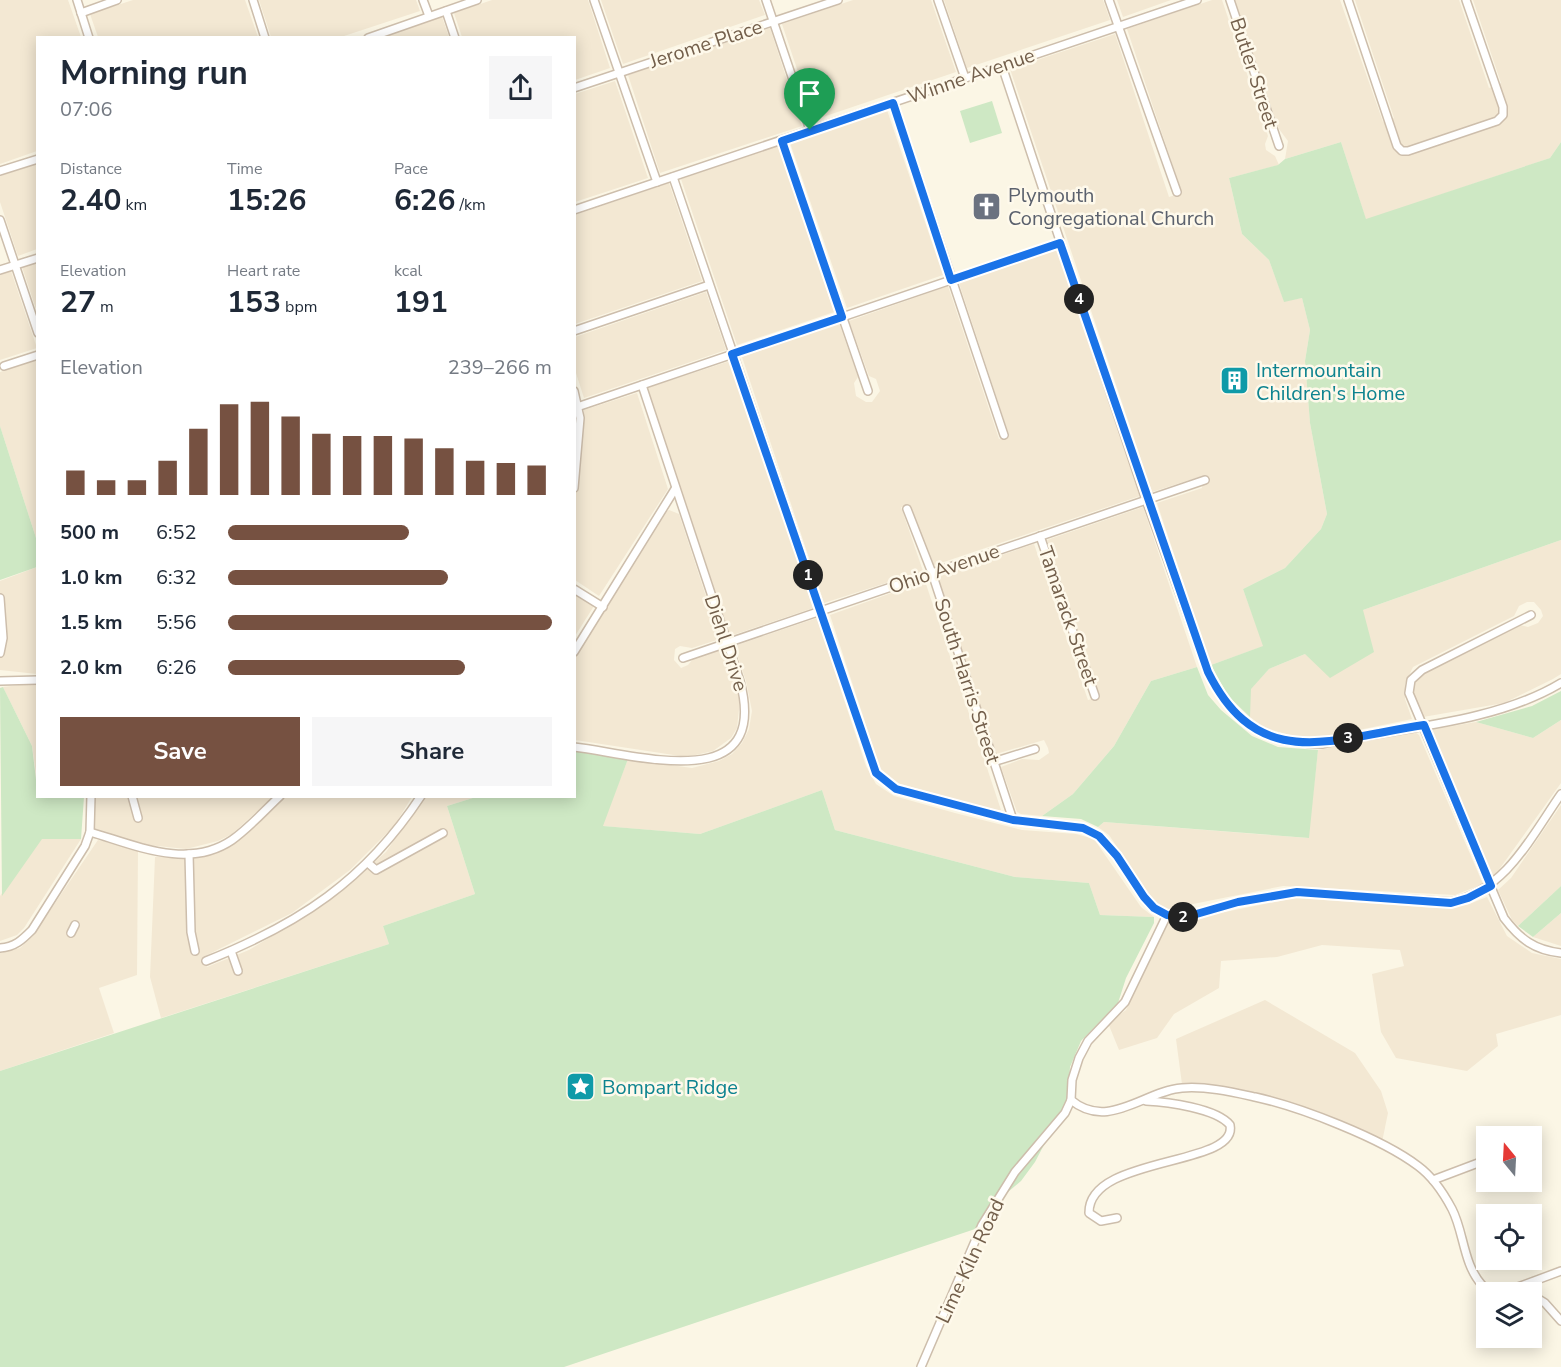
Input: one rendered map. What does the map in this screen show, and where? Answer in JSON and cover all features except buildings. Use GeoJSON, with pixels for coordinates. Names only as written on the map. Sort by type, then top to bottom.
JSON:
{"type":"FeatureCollection","features":[{"type":"Feature","properties":{"kind":"street"},"geometry":{"type":"LineString","coordinates":[[77,0],[88,36]]}},
{"type":"Feature","properties":{"kind":"street"},"geometry":{"type":"LineString","coordinates":[[81,13],[117,0]]}},
{"type":"Feature","properties":{"kind":"street"},"geometry":{"type":"LineString","coordinates":[[253,0],[264,36]]}},
{"type":"Feature","properties":{"kind":"street"},"geometry":{"type":"LineString","coordinates":[[423,0],[429,16]]}},
{"type":"Feature","properties":{"kind":"street"},"geometry":{"type":"LineString","coordinates":[[374,36],[477,0]]}},
{"type":"Feature","properties":{"kind":"street"},"geometry":{"type":"LineString","coordinates":[[594,0],[657,183]]}},
{"type":"Feature","properties":{"kind":"street"},"geometry":{"type":"LineString","coordinates":[[766,0],[810,130]]}},
{"type":"Feature","properties":{"kind":"street","name":"Jerome Place"},"geometry":{"type":"LineString","coordinates":[[576,87],[838,0]]}},
{"type":"Feature","properties":{"kind":"street"},"geometry":{"type":"LineString","coordinates":[[938,0],[965,78]]}},
{"type":"Feature","properties":{"kind":"street"},"geometry":{"type":"LineString","coordinates":[[1110,0],[1177,192]]}},
{"type":"Feature","properties":{"kind":"street","name":"Winne Avenue"},"geometry":{"type":"LineString","coordinates":[[576,209],[1197,0]]}},
{"type":"Feature","properties":{"kind":"street","name":"Butler Street"},"geometry":{"type":"LineString","coordinates":[[1230,0],[1278,146]]}},
{"type":"Feature","properties":{"kind":"street"},"geometry":{"type":"LineString","coordinates":[[1348,0],[1397,146],[1402,151],[1408,151],[1497,121],[1503,112],[1466,0]]}},
{"type":"Feature","properties":{"kind":"street"},"geometry":{"type":"LineString","coordinates":[[446,10],[454,36]]}},
{"type":"Feature","properties":{"kind":"street"},"geometry":{"type":"LineString","coordinates":[[1002,66],[1146,500],[1208,672],[1219,695],[1246,723],[1268,736],[1297,743],[1322,744],[1498,710],[1535,698],[1561,683]]}},
{"type":"Feature","properties":{"kind":"street"},"geometry":{"type":"LineString","coordinates":[[893,103],[1004,435]]}},
{"type":"Feature","properties":{"kind":"street"},"geometry":{"type":"LineString","coordinates":[[782,141],[868,391]]}},
{"type":"Feature","properties":{"kind":"street"},"geometry":{"type":"LineString","coordinates":[[0,171],[36,160]]}},
{"type":"Feature","properties":{"kind":"street"},"geometry":{"type":"LineString","coordinates":[[673,177],[876,773],[896,789],[1013,820],[1083,828],[1099,836],[1117,856],[1154,908],[1167,915],[1186,917],[1238,902],[1297,892],[1451,903],[1468,898],[1491,886],[1503,876],[1561,794]]}},
{"type":"Feature","properties":{"kind":"street"},"geometry":{"type":"LineString","coordinates":[[0,219],[36,327]]}},
{"type":"Feature","properties":{"kind":"street"},"geometry":{"type":"LineString","coordinates":[[580,406],[1060,243]]}},
{"type":"Feature","properties":{"kind":"street"},"geometry":{"type":"LineString","coordinates":[[0,270],[36,259]]}},
{"type":"Feature","properties":{"kind":"street"},"geometry":{"type":"LineString","coordinates":[[576,330],[709,285]]}},
{"type":"Feature","properties":{"kind":"street"},"geometry":{"type":"LineString","coordinates":[[4,366],[36,356]]}},
{"type":"Feature","properties":{"kind":"street","name":"Diehl Drive"},"geometry":{"type":"LineString","coordinates":[[576,747],[682,763],[701,762],[724,751],[741,730],[745,707],[740,681],[642,385]]}},
{"type":"Feature","properties":{"kind":"street"},"geometry":{"type":"LineString","coordinates":[[576,396],[580,406],[576,461]]}},
{"type":"Feature","properties":{"kind":"street","name":"Ohio Avenue"},"geometry":{"type":"LineString","coordinates":[[684,658],[1205,480]]}},
{"type":"Feature","properties":{"kind":"street"},"geometry":{"type":"LineString","coordinates":[[576,649],[675,489]]}},
{"type":"Feature","properties":{"kind":"street","name":"South Harris Street"},"geometry":{"type":"LineString","coordinates":[[907,509],[932,573],[1013,820]]}},
{"type":"Feature","properties":{"kind":"street","name":"Tamarack Street"},"geometry":{"type":"LineString","coordinates":[[1040,536],[1095,696]]}},
{"type":"Feature","properties":{"kind":"street"},"geometry":{"type":"LineString","coordinates":[[576,590],[603,607]]}},
{"type":"Feature","properties":{"kind":"street"},"geometry":{"type":"LineString","coordinates":[[0,598],[3,638],[0,653]]}},
{"type":"Feature","properties":{"kind":"street"},"geometry":{"type":"LineString","coordinates":[[1531,615],[1422,670],[1411,680],[1409,693],[1504,918],[1519,937],[1550,951],[1561,952]]}},
{"type":"Feature","properties":{"kind":"street"},"geometry":{"type":"LineString","coordinates":[[0,681],[36,680]]}},
{"type":"Feature","properties":{"kind":"street"},"geometry":{"type":"LineString","coordinates":[[993,762],[1035,749]]}},
{"type":"Feature","properties":{"kind":"street"},"geometry":{"type":"LineString","coordinates":[[0,948],[10,948],[32,930],[85,846],[90,832],[91,798]]}},
{"type":"Feature","properties":{"kind":"street"},"geometry":{"type":"LineString","coordinates":[[133,798],[138,818]]}},
{"type":"Feature","properties":{"kind":"street"},"geometry":{"type":"LineString","coordinates":[[90,832],[171,854],[189,854],[215,849],[231,840],[278,798]]}},
{"type":"Feature","properties":{"kind":"street"},"geometry":{"type":"LineString","coordinates":[[206,961],[287,924],[368,863],[403,826],[420,798]]}},
{"type":"Feature","properties":{"kind":"street"},"geometry":{"type":"LineString","coordinates":[[368,863],[376,870],[387,866],[443,833]]}},
{"type":"Feature","properties":{"kind":"street"},"geometry":{"type":"LineString","coordinates":[[189,854],[191,932],[195,951]]}},
{"type":"Feature","properties":{"kind":"street","name":"Lime Kiln Road"},"geometry":{"type":"LineString","coordinates":[[921,1367],[982,1225],[1007,1182],[1056,1124],[1071,1100],[1072,1080],[1079,1058],[1088,1041],[1125,1002],[1167,915]]}},
{"type":"Feature","properties":{"kind":"street"},"geometry":{"type":"LineString","coordinates":[[71,933],[75,926]]}},
{"type":"Feature","properties":{"kind":"street"},"geometry":{"type":"LineString","coordinates":[[231,951],[238,971]]}},
{"type":"Feature","properties":{"kind":"street"},"geometry":{"type":"LineString","coordinates":[[1071,1100],[1081,1108],[1099,1111],[1128,1107],[1181,1088],[1197,1088],[1254,1097],[1294,1107],[1373,1141],[1418,1166],[1433,1180],[1453,1211],[1467,1254],[1481,1282]]}},
{"type":"Feature","properties":{"kind":"street"},"geometry":{"type":"LineString","coordinates":[[1117,1218],[1101,1221],[1089,1213],[1089,1201],[1094,1192],[1134,1171],[1210,1150],[1226,1140],[1230,1134],[1230,1125],[1220,1118],[1168,1102],[1143,1101]]}},
{"type":"Feature","properties":{"kind":"street"},"geometry":{"type":"LineString","coordinates":[[1433,1180],[1476,1164]]}},
{"type":"Feature","properties":{"kind":"street"},"geometry":{"type":"LineString","coordinates":[[1531,1282],[1561,1271]]}},
{"type":"Feature","properties":{"kind":"street"},"geometry":{"type":"LineString","coordinates":[[1542,1301],[1561,1322]]}},
{"type":"Feature","properties":{"kind":"shaded area"},"geometry":{"type":"Polygon","coordinates":[[[0,0],[68,0],[81,36],[36,36],[36,151],[0,164],[0,0]]]}},
{"type":"Feature","properties":{"kind":"shaded area"},"geometry":{"type":"Polygon","coordinates":[[[133,0],[245,0],[258,36],[98,36],[90,14],[133,0]]]}},
{"type":"Feature","properties":{"kind":"shaded area"},"geometry":{"type":"Polygon","coordinates":[[[259,0],[416,0],[420,11],[344,36],[271,36],[259,0]]]}},
{"type":"Feature","properties":{"kind":"shaded area"},"geometry":{"type":"Polygon","coordinates":[[[492,0],[588,0],[610,68],[576,80],[576,36],[462,36],[454,13],[492,0]]]}},
{"type":"Feature","properties":{"kind":"shaded area"},"geometry":{"type":"Polygon","coordinates":[[[601,0],[759,0],[765,15],[623,64],[601,0]]]}},
{"type":"Feature","properties":{"kind":"shaded area"},"geometry":{"type":"Polygon","coordinates":[[[853,0],[931,0],[956,72],[814,120],[782,24],[853,0]]]}},
{"type":"Feature","properties":{"kind":"shaded area"},"geometry":{"type":"Polygon","coordinates":[[[944,0],[1103,0],[1110,20],[967,68],[944,0]]]}},
{"type":"Feature","properties":{"kind":"shaded area"},"geometry":{"type":"Polygon","coordinates":[[[1117,0],[1171,0],[1123,17],[1117,0]]]}},
{"type":"Feature","properties":{"kind":"shaded area"},"geometry":{"type":"Polygon","coordinates":[[[1212,0],[1222,0],[1268,136],[1265,144],[1266,150],[1275,156],[1279,165],[1229,178],[1242,234],[1269,260],[1284,301],[1302,298],[1310,330],[1305,361],[1310,423],[1327,514],[1321,529],[1285,568],[1243,589],[1264,646],[1211,665],[1157,503],[1202,488],[1202,476],[1152,492],[1010,69],[1115,34],[1169,197],[1182,193],[1127,29],[1212,0]]]}},
{"type":"Feature","properties":{"kind":"shaded area"},"geometry":{"type":"Polygon","coordinates":[[[1234,0],[1340,0],[1383,122],[1394,118],[1355,0],[1459,0],[1489,88],[1501,83],[1473,0],[1561,0],[1561,142],[1550,158],[1366,220],[1341,142],[1285,159],[1288,141],[1279,129],[1234,0]]]}},
{"type":"Feature","properties":{"kind":"shaded area"},"geometry":{"type":"Polygon","coordinates":[[[442,17],[449,36],[385,36],[442,17]]]}},
{"type":"Feature","properties":{"kind":"shaded area"},"geometry":{"type":"Polygon","coordinates":[[[770,28],[802,126],[660,173],[628,75],[770,28]]]}},
{"type":"Feature","properties":{"kind":"shaded area"},"geometry":{"type":"Polygon","coordinates":[[[615,81],[648,178],[576,202],[576,94],[615,81]]]}},
{"type":"Feature","properties":{"kind":"shaded area"},"geometry":{"type":"Polygon","coordinates":[[[887,110],[943,275],[847,308],[790,143],[887,110]]]}},
{"type":"Feature","properties":{"kind":"shaded area"},"geometry":{"type":"Polygon","coordinates":[[[778,146],[834,312],[737,345],[681,179],[778,146]]]}},
{"type":"Feature","properties":{"kind":"shaded area"},"geometry":{"type":"Polygon","coordinates":[[[36,164],[36,249],[18,256],[0,202],[0,176],[36,164]]]}},
{"type":"Feature","properties":{"kind":"shaded area"},"geometry":{"type":"Polygon","coordinates":[[[669,183],[702,281],[576,324],[576,215],[669,183]]]}},
{"type":"Feature","properties":{"kind":"shaded area"},"geometry":{"type":"Polygon","coordinates":[[[1057,250],[1140,496],[932,566],[912,509],[901,507],[923,571],[824,603],[742,357],[839,323],[858,377],[854,383],[856,396],[866,402],[872,402],[880,391],[876,379],[869,376],[849,321],[948,286],[999,439],[1009,435],[959,283],[1057,250]]]}},
{"type":"Feature","properties":{"kind":"shaded area"},"geometry":{"type":"Polygon","coordinates":[[[36,263],[36,309],[22,267],[36,263]]]}},
{"type":"Feature","properties":{"kind":"shaded area"},"geometry":{"type":"Polygon","coordinates":[[[11,271],[36,348],[0,360],[0,275],[11,271]]]}},
{"type":"Feature","properties":{"kind":"shaded area"},"geometry":{"type":"Polygon","coordinates":[[[706,292],[726,350],[584,398],[576,373],[576,337],[706,292]]]}},
{"type":"Feature","properties":{"kind":"shaded area"},"geometry":{"type":"Polygon","coordinates":[[[36,360],[36,538],[0,426],[0,372],[36,360]]]}},
{"type":"Feature","properties":{"kind":"shaded area"},"geometry":{"type":"Polygon","coordinates":[[[730,361],[813,608],[730,636],[647,388],[730,361]]]}},
{"type":"Feature","properties":{"kind":"shaded area"},"geometry":{"type":"Polygon","coordinates":[[[637,393],[668,489],[599,596],[576,581],[576,485],[580,466],[584,410],[637,393]]]}},
{"type":"Feature","properties":{"kind":"shaded area"},"geometry":{"type":"Polygon","coordinates":[[[1143,507],[1197,667],[1151,681],[1114,746],[1073,794],[1042,816],[1021,814],[1017,812],[1001,767],[1022,759],[1039,760],[1049,753],[1048,748],[1044,740],[996,754],[937,577],[1034,544],[1088,700],[1099,697],[1047,540],[1143,507]]]}},
{"type":"Feature","properties":{"kind":"shaded area"},"geometry":{"type":"Polygon","coordinates":[[[669,510],[679,514],[720,639],[692,648],[680,646],[675,649],[674,660],[681,668],[688,665],[694,658],[724,649],[740,700],[737,728],[731,738],[713,751],[687,757],[576,740],[576,656],[664,513],[669,510]]]}},
{"type":"Feature","properties":{"kind":"shaded area"},"geometry":{"type":"Polygon","coordinates":[[[1561,540],[1561,674],[1553,679],[1504,703],[1423,717],[1413,692],[1415,679],[1423,672],[1520,625],[1528,627],[1538,623],[1543,616],[1541,610],[1534,602],[1527,602],[1519,606],[1514,616],[1413,667],[1405,684],[1405,699],[1412,719],[1325,737],[1299,737],[1266,729],[1250,717],[1250,689],[1269,669],[1305,654],[1363,610],[1561,540]]]}},
{"type":"Feature","properties":{"kind":"shaded area"},"geometry":{"type":"Polygon","coordinates":[[[36,567],[36,674],[0,670],[0,581],[36,567]]]}},
{"type":"Feature","properties":{"kind":"shaded area"},"geometry":{"type":"Polygon","coordinates":[[[925,581],[1001,810],[897,783],[886,777],[880,768],[830,615],[925,581]]]}},
{"type":"Feature","properties":{"kind":"shaded area"},"geometry":{"type":"Polygon","coordinates":[[[576,594],[594,606],[576,634],[576,594]]]}},
{"type":"Feature","properties":{"kind":"shaded area"},"geometry":{"type":"Polygon","coordinates":[[[817,618],[866,766],[876,784],[894,796],[1022,830],[1076,834],[1094,839],[1141,907],[1154,917],[1100,915],[1089,883],[1015,877],[835,830],[822,790],[700,834],[602,826],[628,759],[692,768],[719,761],[732,754],[742,743],[749,729],[752,711],[746,681],[734,646],[817,618]]]}},
{"type":"Feature","properties":{"kind":"shaded area"},"geometry":{"type":"Polygon","coordinates":[[[36,683],[36,773],[32,746],[3,687],[36,683]]]}},
{"type":"Feature","properties":{"kind":"shaded area"},"geometry":{"type":"Polygon","coordinates":[[[1561,720],[1561,783],[1493,878],[1430,730],[1476,722],[1533,738],[1561,720]]]}},
{"type":"Feature","properties":{"kind":"shaded area"},"geometry":{"type":"Polygon","coordinates":[[[1415,732],[1419,735],[1483,884],[1455,895],[1283,886],[1168,909],[1155,903],[1109,835],[1098,827],[1104,822],[1308,838],[1318,750],[1415,732]]]}},
{"type":"Feature","properties":{"kind":"shaded area"},"geometry":{"type":"Polygon","coordinates":[[[95,798],[272,798],[232,834],[218,841],[186,849],[148,845],[95,830],[95,798]]]}},
{"type":"Feature","properties":{"kind":"shaded area"},"geometry":{"type":"Polygon","coordinates":[[[282,798],[411,798],[394,826],[350,870],[292,913],[203,957],[207,967],[249,950],[325,904],[386,852],[423,798],[473,798],[447,806],[475,894],[383,926],[389,944],[161,1018],[150,977],[155,857],[206,854],[250,829],[282,798]]]}},
{"type":"Feature","properties":{"kind":"shaded area"},"geometry":{"type":"Polygon","coordinates":[[[1561,805],[1561,886],[1518,926],[1512,920],[1498,890],[1511,878],[1561,805]]]}},
{"type":"Feature","properties":{"kind":"shaded area"},"geometry":{"type":"Polygon","coordinates":[[[42,838],[81,839],[24,928],[17,935],[0,941],[0,896],[42,838]]]}},
{"type":"Feature","properties":{"kind":"shaded area"},"geometry":{"type":"Polygon","coordinates":[[[98,840],[138,850],[137,975],[99,988],[114,1033],[0,1071],[0,953],[20,948],[32,937],[98,840]]]}},
{"type":"Feature","properties":{"kind":"shaded area"},"geometry":{"type":"Polygon","coordinates":[[[1487,897],[1507,936],[1532,953],[1561,959],[1561,1015],[1496,1034],[1498,1046],[1467,1071],[1396,1058],[1381,1032],[1372,974],[1404,966],[1400,950],[1322,945],[1277,957],[1221,961],[1219,988],[1174,1014],[1157,1038],[1119,1050],[1108,1023],[1126,1010],[1168,920],[1185,920],[1295,898],[1435,908],[1467,905],[1487,897]]]}},
{"type":"Feature","properties":{"kind":"shaded area"},"geometry":{"type":"Polygon","coordinates":[[[1561,913],[1561,946],[1533,937],[1561,913]]]}},
{"type":"Feature","properties":{"kind":"shaded area"},"geometry":{"type":"Polygon","coordinates":[[[1265,1000],[1355,1053],[1381,1091],[1388,1113],[1382,1142],[1283,1101],[1244,1091],[1182,1084],[1176,1039],[1265,1000]]]}},
{"type":"Feature","properties":{"kind":"green space"},"geometry":{"type":"Polygon","coordinates":[[[992,101],[1002,133],[970,143],[960,111],[992,101]]]}},
{"type":"Feature","properties":{"kind":"green space"},"geometry":{"type":"Polygon","coordinates":[[[1341,142],[1366,219],[1550,158],[1561,142],[1561,540],[1363,610],[1374,652],[1330,678],[1305,654],[1269,669],[1251,689],[1250,717],[1228,696],[1211,665],[1263,646],[1243,589],[1285,568],[1321,529],[1327,514],[1310,423],[1305,361],[1310,330],[1302,298],[1284,302],[1269,260],[1242,234],[1229,178],[1278,165],[1285,159],[1341,142]]]}},
{"type":"Feature","properties":{"kind":"green space"},"geometry":{"type":"Polygon","coordinates":[[[0,426],[36,538],[36,567],[0,580],[0,426]]]}},
{"type":"Feature","properties":{"kind":"green space"},"geometry":{"type":"Polygon","coordinates":[[[1197,667],[1208,695],[1221,710],[1252,736],[1278,747],[1318,750],[1309,838],[1104,822],[1098,827],[1081,819],[1042,816],[1073,794],[1114,746],[1151,681],[1197,667]]]}},
{"type":"Feature","properties":{"kind":"green space"},"geometry":{"type":"Polygon","coordinates":[[[3,687],[32,746],[36,798],[84,798],[81,839],[42,839],[2,896],[0,688],[3,687]]]}},
{"type":"Feature","properties":{"kind":"green space"},"geometry":{"type":"Polygon","coordinates":[[[1561,691],[1561,720],[1533,738],[1476,722],[1532,706],[1561,691]]]}},
{"type":"Feature","properties":{"kind":"green space"},"geometry":{"type":"Polygon","coordinates":[[[576,751],[628,759],[603,826],[700,834],[822,790],[835,830],[1015,877],[1089,883],[1100,915],[1154,917],[1154,923],[1126,978],[1118,1003],[1081,1041],[1070,1067],[1068,1099],[1035,1162],[1021,1181],[1002,1197],[987,1225],[564,1367],[0,1367],[0,1071],[389,944],[383,926],[475,894],[447,806],[473,798],[576,798],[576,751]]]}},
{"type":"Feature","properties":{"kind":"green space"},"geometry":{"type":"Polygon","coordinates":[[[1561,886],[1561,913],[1533,937],[1518,926],[1561,886]]]}},
{"type":"Feature","properties":{"kind":"place","name":"Plymouth Congregational Church"},"geometry":{"type":"Point","coordinates":[987,206]}},
{"type":"Feature","properties":{"kind":"place","name":"Intermountain Children's Home"},"geometry":{"type":"Point","coordinates":[1235,381]}},
{"type":"Feature","properties":{"kind":"place","name":"Bompart Ridge"},"geometry":{"type":"Point","coordinates":[581,1087]}},
{"type":"Feature","properties":{"kind":"route"},"geometry":{"type":"LineString","coordinates":[[893,103],[951,280],[1060,243],[1146,500],[1208,672],[1219,695],[1246,723],[1268,736],[1297,743],[1322,744],[1424,725],[1491,886],[1468,898],[1451,903],[1297,892],[1238,902],[1186,917],[1167,915],[1154,908],[1144,897],[1117,856],[1099,836],[1083,828],[1013,820],[896,789],[876,773],[732,354],[842,317],[782,141],[810,130],[893,103]]}}]}
